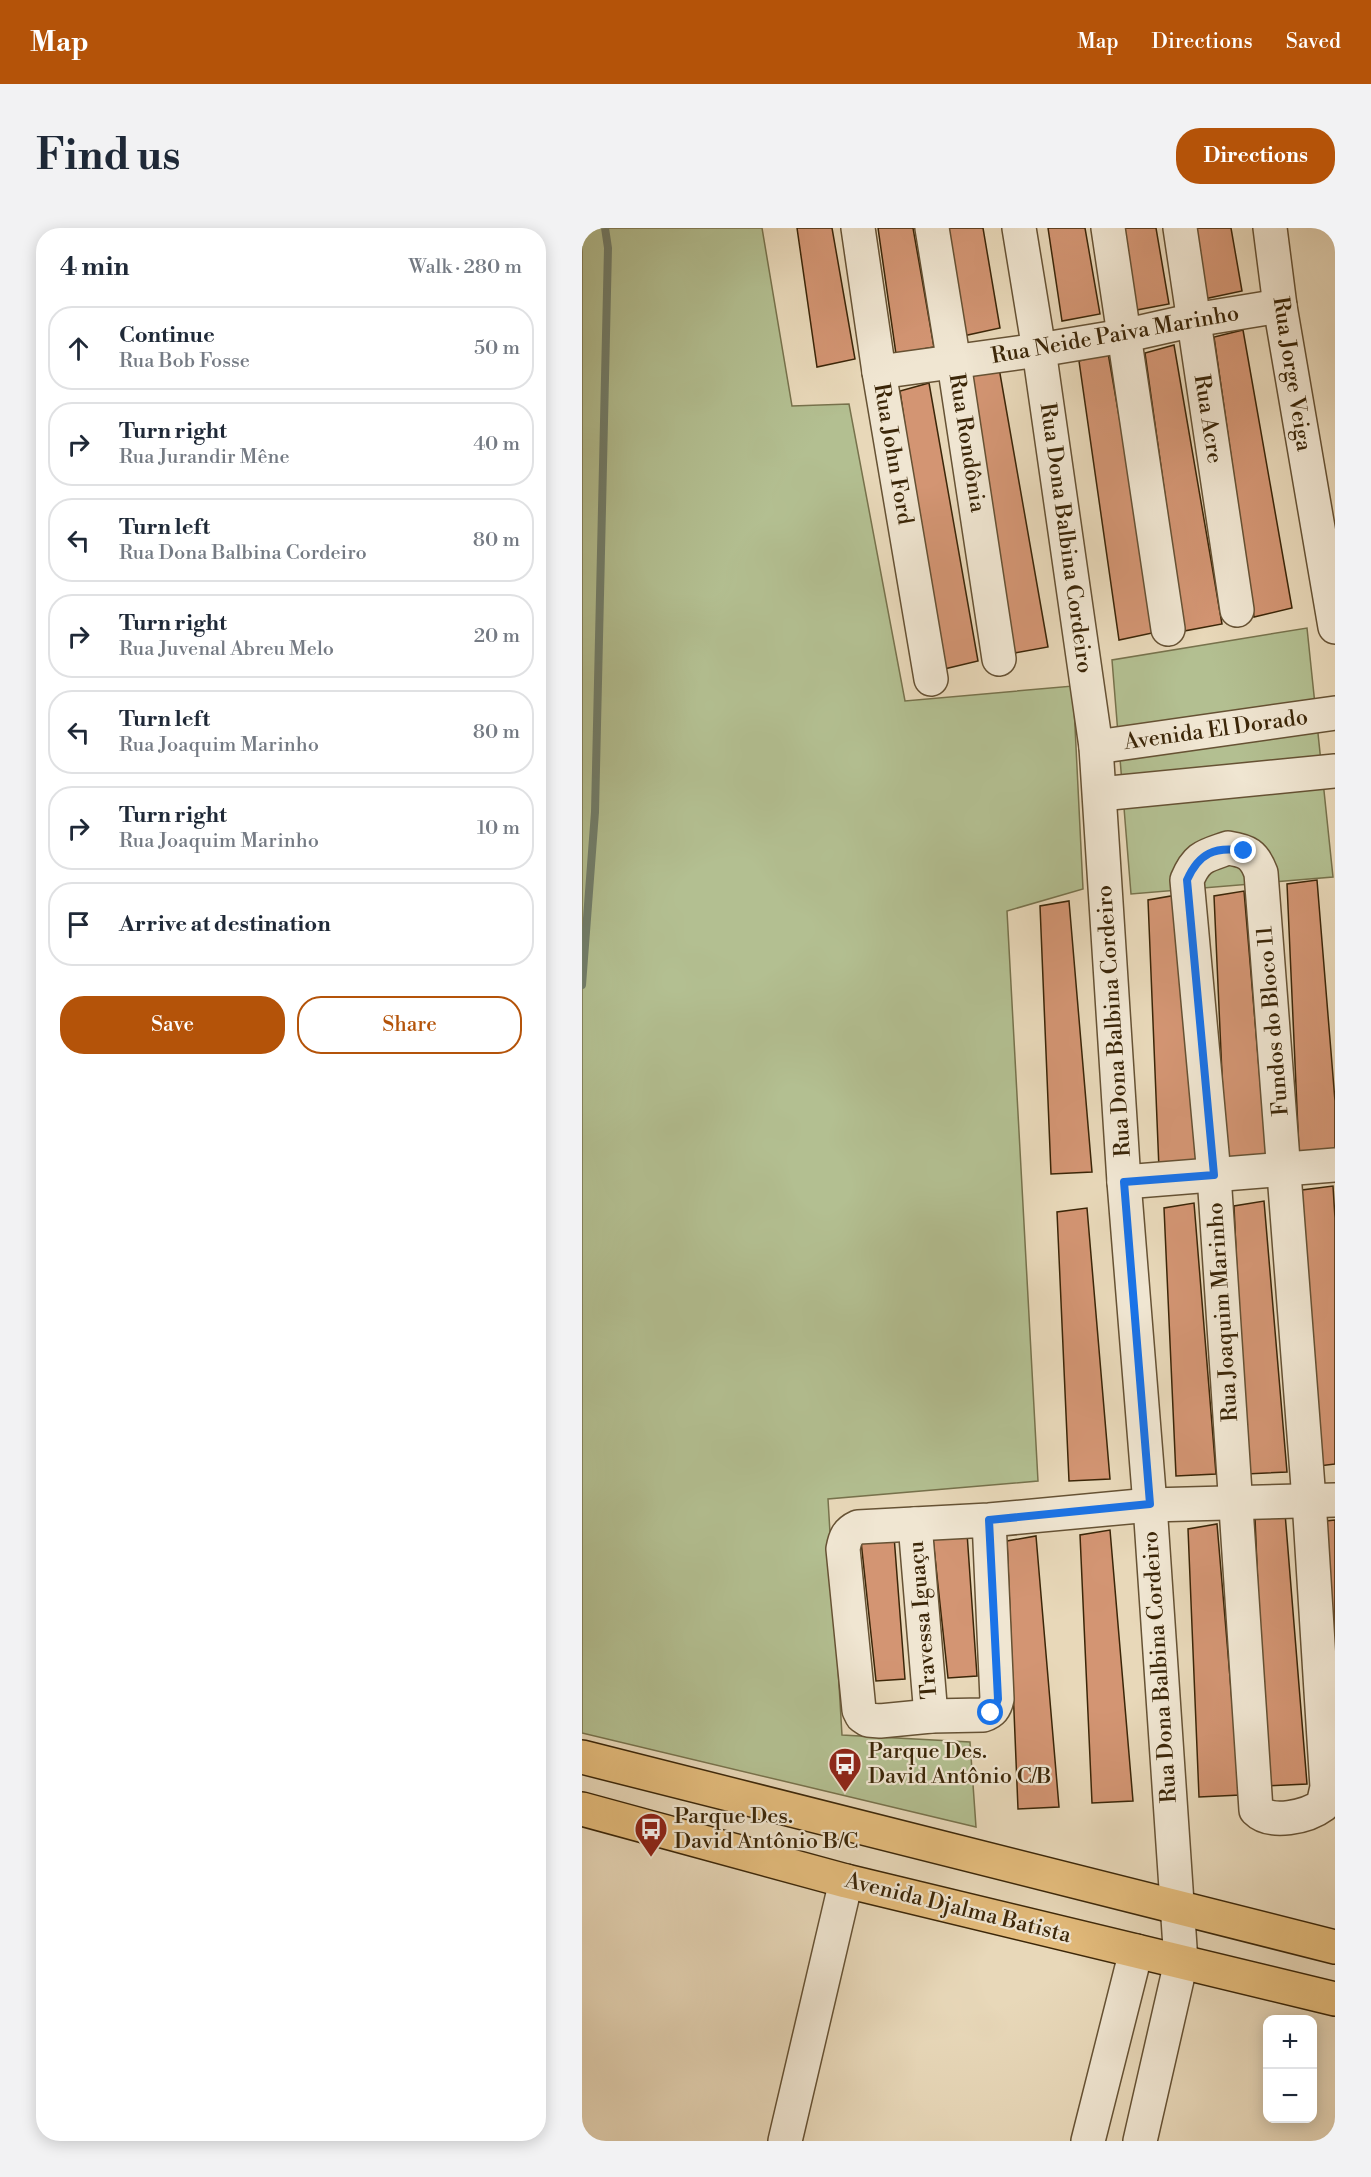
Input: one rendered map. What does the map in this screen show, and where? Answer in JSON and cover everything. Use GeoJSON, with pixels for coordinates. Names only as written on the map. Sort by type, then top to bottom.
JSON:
{"type":"FeatureCollection","features":[{"type":"Feature","properties":{"kind":"main road"},"geometry":{"type":"LineString","coordinates":[[582,1757],[1335,1947]]}},
{"type":"Feature","properties":{"kind":"main road","name":"Avenida Djalma Batista"},"geometry":{"type":"LineString","coordinates":[[582,1809],[846,1881],[1335,1999]]}},
{"type":"Feature","properties":{"kind":"street","name":"Rua John Ford"},"geometry":{"type":"LineString","coordinates":[[858,228],[879,372],[931,679]]}},
{"type":"Feature","properties":{"kind":"street","name":"Rua Rondônia"},"geometry":{"type":"LineString","coordinates":[[932,228],[999,659]]}},
{"type":"Feature","properties":{"kind":"street","name":"Rua Dona Balbina Cordeiro"},"geometry":{"type":"LineString","coordinates":[[1019,228],[1039,350],[1096,747],[1124,1182],[1150,1504],[1181,1962],[1140,2141]]}},
{"type":"Feature","properties":{"kind":"street"},"geometry":{"type":"LineString","coordinates":[[1108,228],[1168,629]]}},
{"type":"Feature","properties":{"kind":"street","name":"Rua Acre"},"geometry":{"type":"LineString","coordinates":[[1180,228],[1237,610]]}},
{"type":"Feature","properties":{"kind":"street","name":"Rua Jorge Veiga"},"geometry":{"type":"LineString","coordinates":[[1270,228],[1280,306],[1335,627]]}},
{"type":"Feature","properties":{"kind":"street","name":"Rua Neide Paiva Marinho"},"geometry":{"type":"LineString","coordinates":[[879,372],[1039,350],[1280,306]]}},
{"type":"Feature","properties":{"kind":"street","name":"Avenida El Dorado"},"geometry":{"type":"LineString","coordinates":[[1096,747],[1335,713]]}},
{"type":"Feature","properties":{"kind":"street"},"geometry":{"type":"LineString","coordinates":[[1100,794],[1335,771]]}},
{"type":"Feature","properties":{"kind":"street","name":"Rua Joaquim Marinho"},"geometry":{"type":"LineString","coordinates":[[1256,1810],[1214,1175],[1187,880],[1201,857],[1227,848],[1244,851],[1256,860],[1261,873]]}},
{"type":"Feature","properties":{"kind":"street","name":"Fundos do Bloco 11"},"geometry":{"type":"LineString","coordinates":[[1256,1810],[1262,1816],[1273,1819],[1312,1813],[1323,1805],[1326,1787],[1322,1500],[1285,1168],[1261,873]]}},
{"type":"Feature","properties":{"kind":"street"},"geometry":{"type":"LineString","coordinates":[[1124,1182],[1335,1165]]}},
{"type":"Feature","properties":{"kind":"street"},"geometry":{"type":"LineString","coordinates":[[989,1520],[998,1699],[995,1707],[991,1713],[983,1715],[868,1720],[859,1710],[843,1549],[844,1539],[849,1531],[858,1527],[989,1520],[1150,1504],[1322,1500]]}},
{"type":"Feature","properties":{"kind":"street","name":"Travessa Iguaçu"},"geometry":{"type":"LineString","coordinates":[[915,1524],[931,1716]]}},
{"type":"Feature","properties":{"kind":"street"},"geometry":{"type":"LineString","coordinates":[[785,2141],[846,1881]]}},
{"type":"Feature","properties":{"kind":"street"},"geometry":{"type":"LineString","coordinates":[[1089,2141],[1136,1951]]}},
{"type":"Feature","properties":{"kind":"green space"},"geometry":{"type":"Polygon","coordinates":[[[582,228],[762,228],[792,406],[849,404],[905,701],[1073,686],[1083,889],[1007,911],[1038,1481],[828,1499],[842,1735],[970,1742],[976,1827],[582,1733],[582,228]]]}},
{"type":"Feature","properties":{"kind":"green space"},"geometry":{"type":"Polygon","coordinates":[[[1307,628],[1333,877],[1131,894],[1112,660],[1307,628]]]}},
{"type":"Feature","properties":{"kind":"building"},"geometry":{"type":"Polygon","coordinates":[[[797,228],[832,228],[855,359],[817,367],[797,228]]]}},
{"type":"Feature","properties":{"kind":"building"},"geometry":{"type":"Polygon","coordinates":[[[878,228],[913,228],[934,347],[896,354],[878,228]]]}},
{"type":"Feature","properties":{"kind":"building"},"geometry":{"type":"Polygon","coordinates":[[[947,228],[983,228],[1000,328],[963,336],[947,228]]]}},
{"type":"Feature","properties":{"kind":"building"},"geometry":{"type":"Polygon","coordinates":[[[1048,228],[1085,228],[1100,314],[1062,321],[1048,228]]]}},
{"type":"Feature","properties":{"kind":"building"},"geometry":{"type":"Polygon","coordinates":[[[1119,228],[1156,228],[1169,304],[1131,311],[1119,228]]]}},
{"type":"Feature","properties":{"kind":"building"},"geometry":{"type":"Polygon","coordinates":[[[1194,228],[1231,228],[1242,291],[1204,299],[1194,228]]]}},
{"type":"Feature","properties":{"kind":"building"},"geometry":{"type":"Polygon","coordinates":[[[1243,330],[1292,608],[1254,617],[1214,337],[1243,330]]]}},
{"type":"Feature","properties":{"kind":"building"},"geometry":{"type":"Polygon","coordinates":[[[1174,345],[1222,624],[1184,631],[1145,353],[1174,345]]]}},
{"type":"Feature","properties":{"kind":"building"},"geometry":{"type":"Polygon","coordinates":[[[1108,353],[1157,632],[1119,640],[1079,361],[1108,353]]]}},
{"type":"Feature","properties":{"kind":"building"},"geometry":{"type":"Polygon","coordinates":[[[999,368],[1048,647],[1009,654],[970,376],[999,368]]]}},
{"type":"Feature","properties":{"kind":"building"},"geometry":{"type":"Polygon","coordinates":[[[929,383],[978,661],[940,670],[900,391],[929,383]]]}},
{"type":"Feature","properties":{"kind":"building"},"geometry":{"type":"Polygon","coordinates":[[[1317,880],[1335,1101],[1335,1150],[1299,1153],[1287,884],[1317,880]]]}},
{"type":"Feature","properties":{"kind":"building"},"geometry":{"type":"Polygon","coordinates":[[[1244,891],[1267,1162],[1226,1164],[1214,896],[1244,891]]]}},
{"type":"Feature","properties":{"kind":"building"},"geometry":{"type":"Polygon","coordinates":[[[1177,895],[1200,1166],[1159,1169],[1148,900],[1177,895]]]}},
{"type":"Feature","properties":{"kind":"building"},"geometry":{"type":"Polygon","coordinates":[[[1069,901],[1092,1172],[1051,1174],[1040,906],[1069,901]]]}},
{"type":"Feature","properties":{"kind":"building"},"geometry":{"type":"Polygon","coordinates":[[[1333,1186],[1335,1464],[1319,1466],[1302,1190],[1333,1186]]]}},
{"type":"Feature","properties":{"kind":"building"},"geometry":{"type":"Polygon","coordinates":[[[1264,1201],[1287,1472],[1246,1474],[1234,1206],[1264,1201]]]}},
{"type":"Feature","properties":{"kind":"building"},"geometry":{"type":"Polygon","coordinates":[[[1194,1203],[1216,1474],[1176,1476],[1164,1208],[1194,1203]]]}},
{"type":"Feature","properties":{"kind":"building"},"geometry":{"type":"Polygon","coordinates":[[[1087,1208],[1110,1479],[1069,1481],[1057,1212],[1087,1208]]]}},
{"type":"Feature","properties":{"kind":"building"},"geometry":{"type":"Polygon","coordinates":[[[1285,1513],[1307,1784],[1266,1786],[1255,1518],[1285,1513]]]}},
{"type":"Feature","properties":{"kind":"building"},"geometry":{"type":"Polygon","coordinates":[[[1335,1520],[1335,1673],[1326,1521],[1335,1520]]]}},
{"type":"Feature","properties":{"kind":"building"},"geometry":{"type":"Polygon","coordinates":[[[1217,1524],[1240,1795],[1199,1797],[1188,1529],[1217,1524]]]}},
{"type":"Feature","properties":{"kind":"building"},"geometry":{"type":"Polygon","coordinates":[[[1110,1530],[1133,1801],[1092,1803],[1080,1535],[1110,1530]]]}},
{"type":"Feature","properties":{"kind":"building"},"geometry":{"type":"Polygon","coordinates":[[[967,1533],[977,1676],[948,1678],[933,1539],[967,1533]]]}},
{"type":"Feature","properties":{"kind":"building"},"geometry":{"type":"Polygon","coordinates":[[[894,1536],[905,1679],[876,1681],[861,1541],[894,1536]]]}},
{"type":"Feature","properties":{"kind":"building"},"geometry":{"type":"Polygon","coordinates":[[[1036,1536],[1059,1807],[1018,1809],[1007,1541],[1036,1536]]]}},
{"type":"Feature","properties":{"kind":"waterway"},"geometry":{"type":"LineString","coordinates":[[582,985],[595,812],[608,248],[605,228]]}},
{"type":"Feature","properties":{"kind":"place","name":"Parque Des. David Antônio C/B"},"geometry":{"type":"Point","coordinates":[845,1793]}},
{"type":"Feature","properties":{"kind":"place","name":"Parque Des. David Antônio B/C"},"geometry":{"type":"Point","coordinates":[651,1858]}},
{"type":"Feature","properties":{"kind":"route"},"geometry":{"type":"LineString","coordinates":[[991,1713],[998,1699],[989,1520],[1150,1504],[1124,1182],[1214,1175],[1187,880],[1201,857],[1227,848],[1244,851]]}}]}
